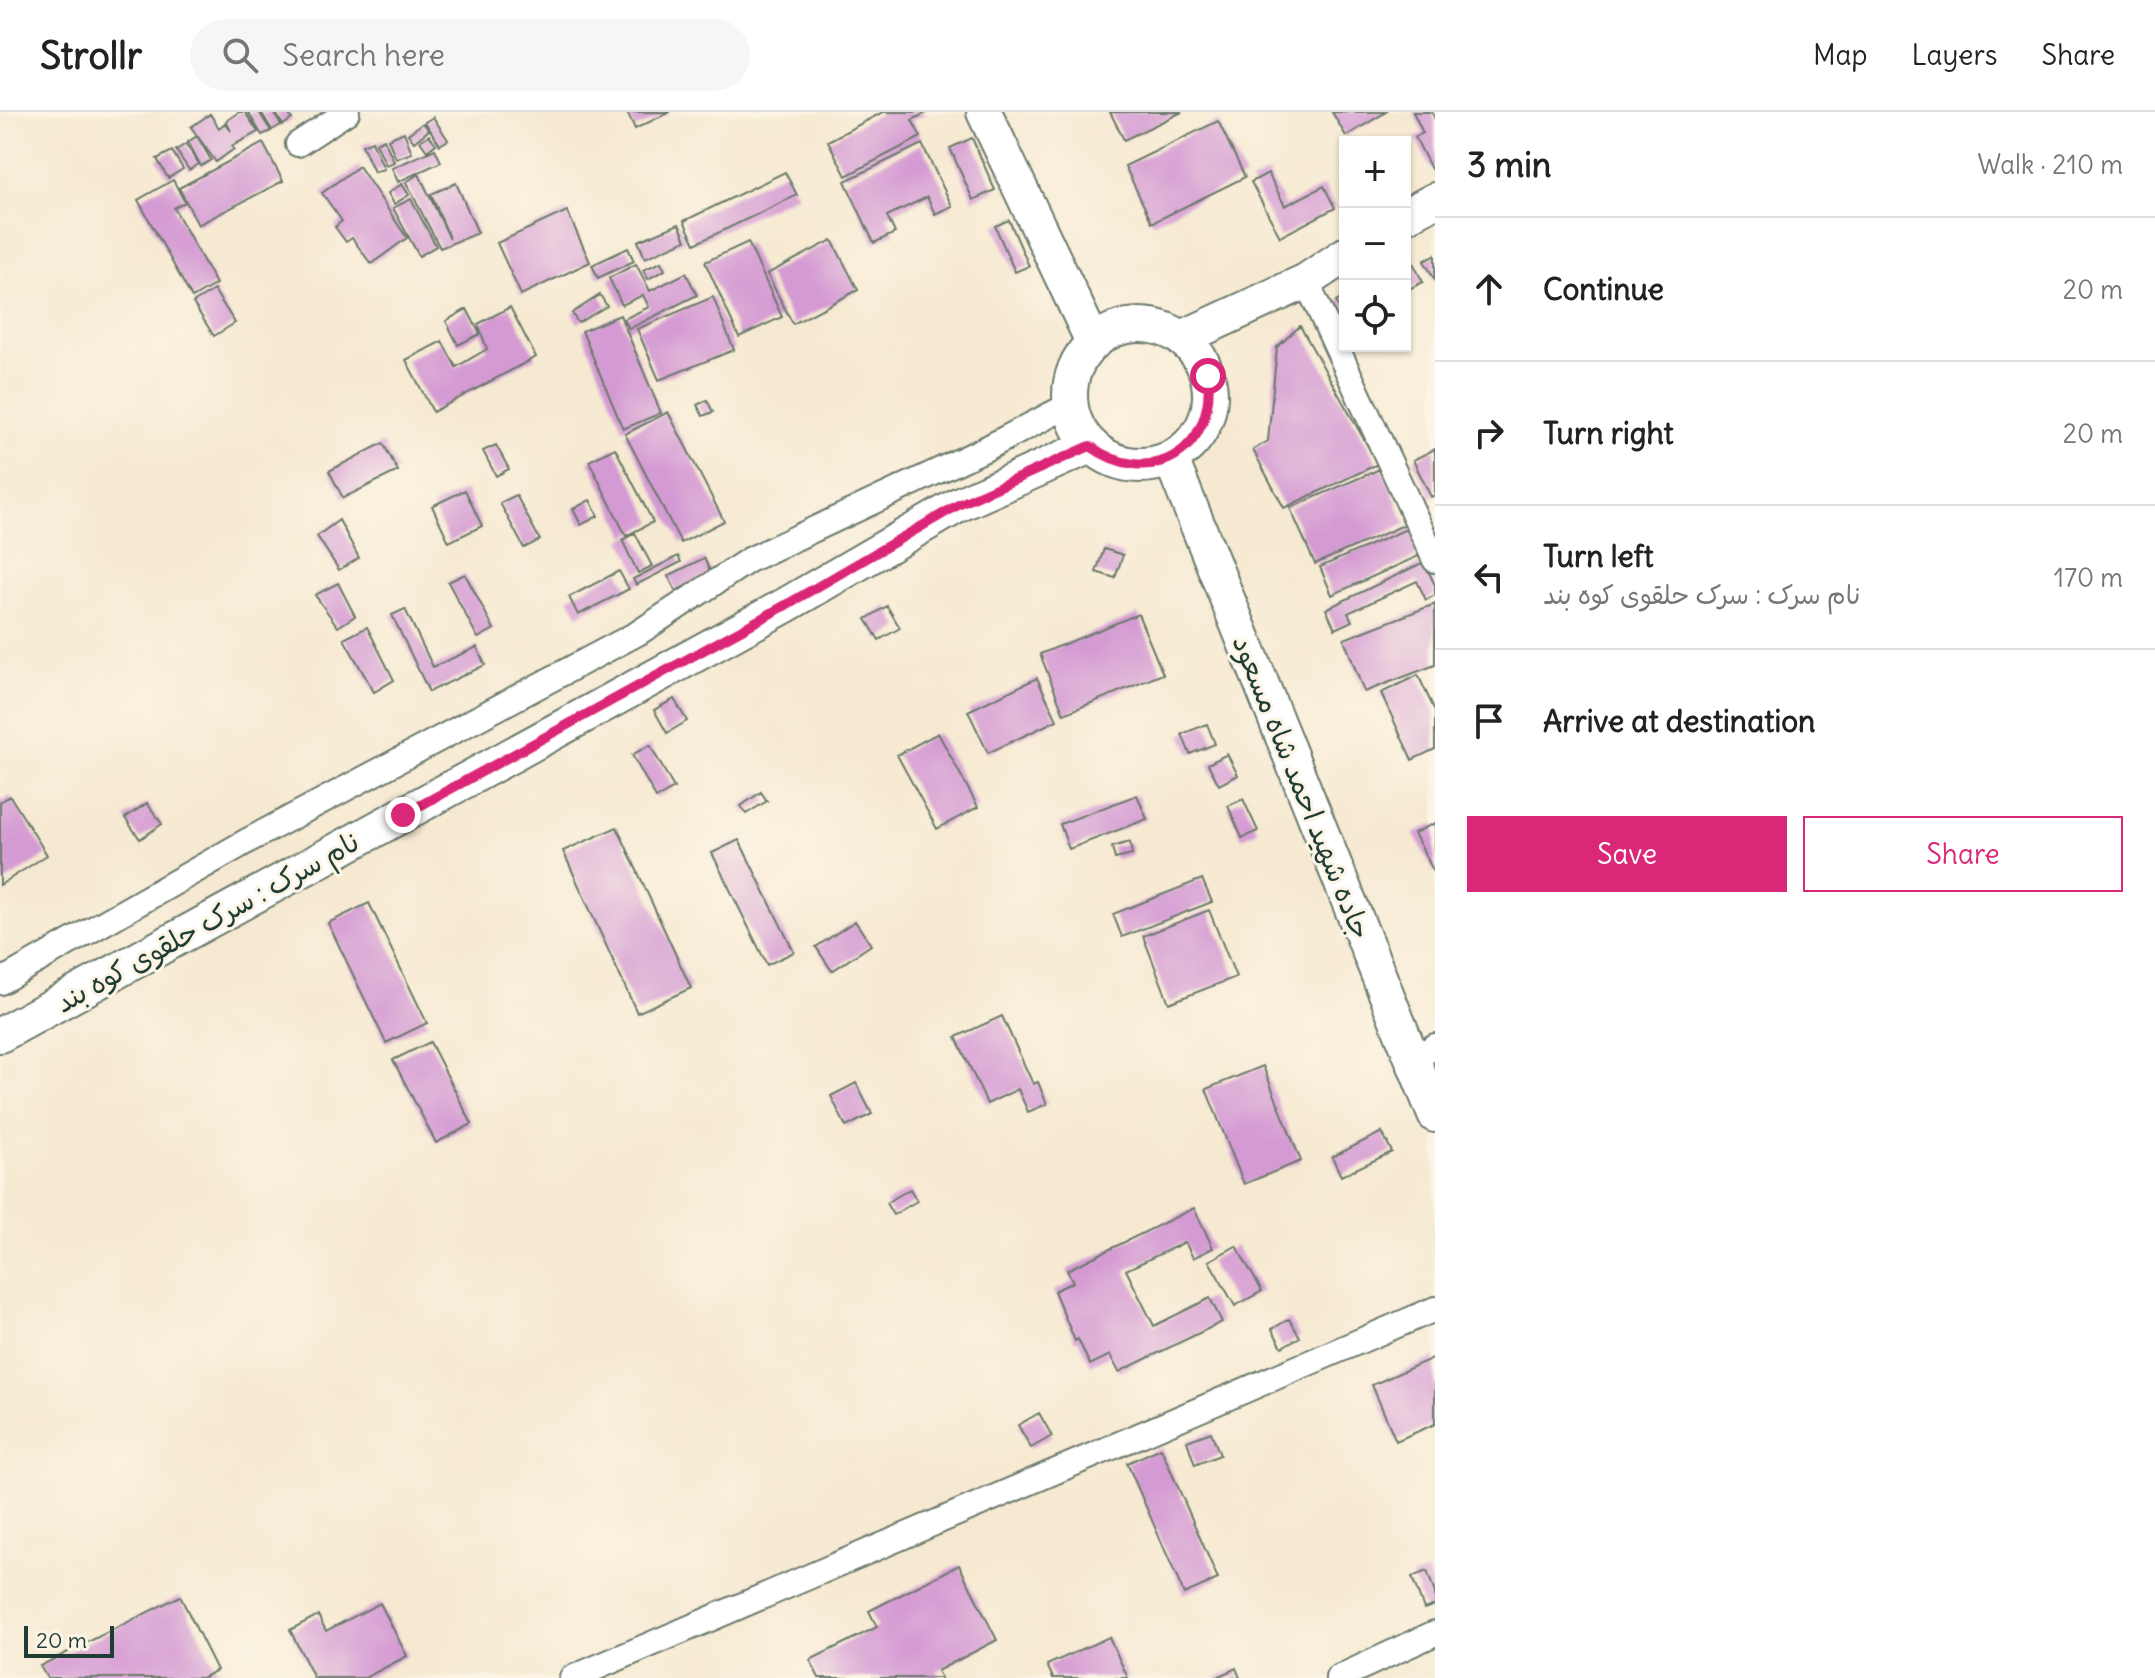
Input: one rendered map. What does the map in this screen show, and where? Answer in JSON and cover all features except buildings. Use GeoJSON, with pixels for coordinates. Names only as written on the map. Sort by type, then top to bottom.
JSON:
{"type":"FeatureCollection","features":[{"type":"Feature","properties":{"kind":"main road"},"geometry":{"type":"LineString","coordinates":[[984,112],[1093,342]]}},
{"type":"Feature","properties":{"kind":"main road"},"geometry":{"type":"LineString","coordinates":[[1411,213],[1435,200]]}},
{"type":"Feature","properties":{"kind":"main road"},"geometry":{"type":"LineString","coordinates":[[1182,338],[1306,281],[1339,259]]}},
{"type":"Feature","properties":{"kind":"main road"},"geometry":{"type":"LineString","coordinates":[[1137,324],[1160,327],[1182,338],[1203,365],[1211,400],[1205,422],[1193,442],[1171,459],[1130,465],[1108,459],[1090,446],[1076,427],[1069,405],[1070,382],[1078,360],[1093,342],[1113,329],[1137,324]]}},
{"type":"Feature","properties":{"kind":"main road","name":"نام سرک : سرک حلقوی کوه بند"},"geometry":{"type":"LineString","coordinates":[[0,1035],[773,613],[960,504],[1090,446]]}},
{"type":"Feature","properties":{"kind":"main road","name":"جاده شهيد احمد شاه مسعود"},"geometry":{"type":"LineString","coordinates":[[1171,459],[1424,1054],[1435,1115]]}},
{"type":"Feature","properties":{"kind":"street"},"geometry":{"type":"LineString","coordinates":[[298,144],[347,112]]}},
{"type":"Feature","properties":{"kind":"street"},"geometry":{"type":"LineString","coordinates":[[1306,281],[1435,560]]}},
{"type":"Feature","properties":{"kind":"street"},"geometry":{"type":"LineString","coordinates":[[0,982],[249,840],[638,633],[749,560],[989,447],[1069,405]]}},
{"type":"Feature","properties":{"kind":"street"},"geometry":{"type":"LineString","coordinates":[[572,1678],[1435,1309]]}},
{"type":"Feature","properties":{"kind":"street"},"geometry":{"type":"LineString","coordinates":[[1338,1678],[1435,1633]]}},
{"type":"Feature","properties":{"kind":"route"},"geometry":{"type":"LineString","coordinates":[[403,815],[786,605],[960,504],[1090,446],[1108,459],[1130,465],[1175,457],[1193,442],[1205,422],[1211,400],[1208,376]]}}]}
